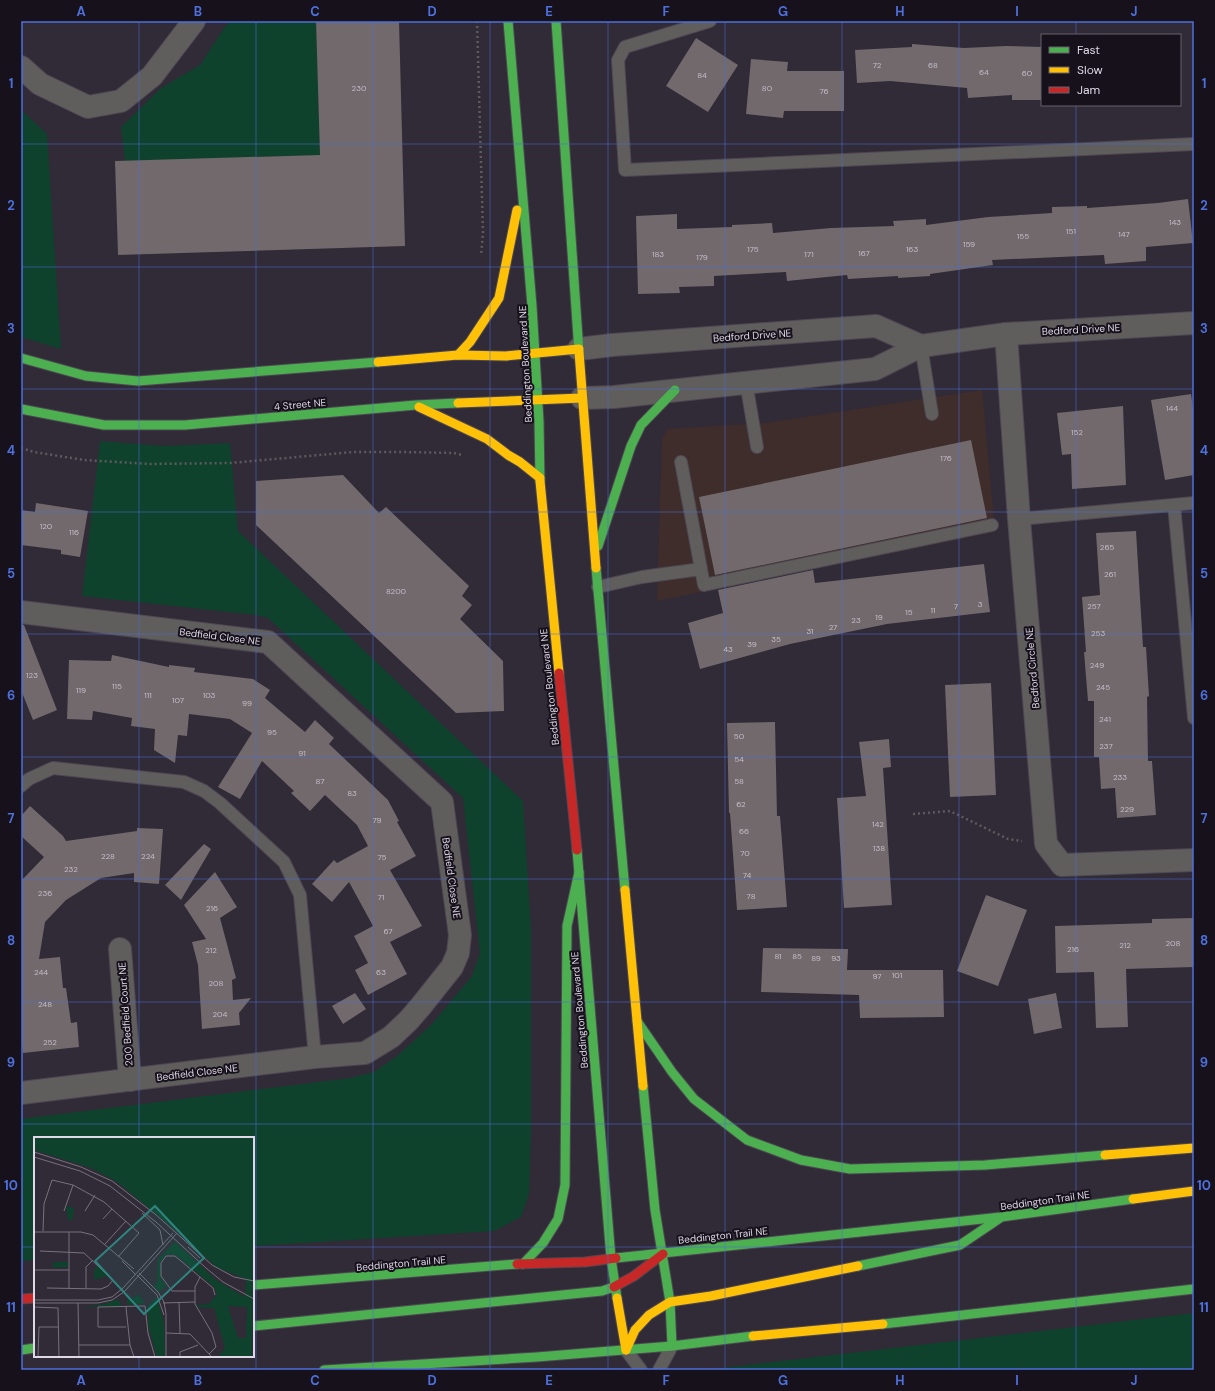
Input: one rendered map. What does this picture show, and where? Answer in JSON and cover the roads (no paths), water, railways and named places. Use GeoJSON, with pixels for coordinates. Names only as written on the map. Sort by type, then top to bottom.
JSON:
{"type":"FeatureCollection","features":[{"type":"Feature","properties":{"kind":"main road","name":"Beddington Boulevard NE"},"geometry":{"type":"LineString","coordinates":[[508,21],[521,190],[536,353],[540,429],[540,478],[579,872],[611,1258],[626,1350]]}},
{"type":"Feature","properties":{"kind":"main road"},"geometry":{"type":"LineString","coordinates":[[556,21],[582,398],[595,555],[655,1210],[670,1302],[672,1346]]}},
{"type":"Feature","properties":{"kind":"main road"},"geometry":{"type":"LineString","coordinates":[[458,355],[474,336],[498,298],[521,190]]}},
{"type":"Feature","properties":{"kind":"main road"},"geometry":{"type":"LineString","coordinates":[[21,358],[86,376],[138,381],[458,355],[506,356],[579,349]]}},
{"type":"Feature","properties":{"kind":"main road"},"geometry":{"type":"LineString","coordinates":[[595,555],[631,446],[641,425],[675,390]]}},
{"type":"Feature","properties":{"kind":"main road","name":"4 Street NE"},"geometry":{"type":"LineString","coordinates":[[21,409],[104,424],[185,425],[416,405],[582,398]]}},
{"type":"Feature","properties":{"kind":"main road"},"geometry":{"type":"LineString","coordinates":[[416,405],[487,439],[540,478]]}},
{"type":"Feature","properties":{"kind":"main road"},"geometry":{"type":"LineString","coordinates":[[523,1264],[543,1243],[558,1219],[565,1185],[567,926],[579,872]]}},
{"type":"Feature","properties":{"kind":"main road"},"geometry":{"type":"LineString","coordinates":[[637,1021],[672,1072],[694,1100],[747,1140],[801,1160],[850,1169],[984,1164],[1194,1148]]}},
{"type":"Feature","properties":{"kind":"main road","name":"Beddington Trail NE"},"geometry":{"type":"LineString","coordinates":[[254,1285],[523,1264],[585,1262],[611,1258],[663,1254],[694,1249],[1001,1217],[1194,1191]]}},
{"type":"Feature","properties":{"kind":"main road"},"geometry":{"type":"LineString","coordinates":[[626,1350],[635,1330],[649,1315],[670,1302],[711,1296],[960,1245],[1001,1217]]}},
{"type":"Feature","properties":{"kind":"main road"},"geometry":{"type":"LineString","coordinates":[[254,1326],[589,1293],[615,1288],[638,1274],[663,1254]]}},
{"type":"Feature","properties":{"kind":"main road"},"geometry":{"type":"LineString","coordinates":[[324,1370],[537,1357],[672,1346],[726,1339],[940,1318],[1194,1288]]}},
{"type":"Feature","properties":{"kind":"main road"},"geometry":{"type":"LineString","coordinates":[[21,1299],[34,1298]]}},
{"type":"Feature","properties":{"kind":"main road"},"geometry":{"type":"LineString","coordinates":[[21,1350],[34,1348]]}},
{"type":"Feature","properties":{"kind":"street"},"geometry":{"type":"LineString","coordinates":[[21,68],[40,84],[88,107],[121,101],[152,76],[194,21]]}},
{"type":"Feature","properties":{"kind":"street","name":"Bedford Drive NE"},"geometry":{"type":"LineString","coordinates":[[582,398],[614,397],[875,369],[921,346],[1006,334],[1194,323]]}},
{"type":"Feature","properties":{"kind":"street","name":"Bedford Drive NE"},"geometry":{"type":"LineString","coordinates":[[579,349],[612,345],[876,326],[921,346]]}},
{"type":"Feature","properties":{"kind":"street","name":"Bedford Circle NE"},"geometry":{"type":"LineString","coordinates":[[1006,334],[1046,844],[1062,865],[1194,860]]}},
{"type":"Feature","properties":{"kind":"street","name":"Bedfield Close NE"},"geometry":{"type":"LineString","coordinates":[[21,612],[268,642],[442,802],[460,935],[458,953],[452,967],[408,1021],[391,1037],[365,1053],[315,1057],[21,1093]]}},
{"type":"Feature","properties":{"kind":"street","name":"200 Bedfield Court NE"},"geometry":{"type":"LineString","coordinates":[[120,949],[130,1080]]}},
{"type":"Feature","properties":{"kind":"lane"},"geometry":{"type":"LineString","coordinates":[[710,21],[625,47],[618,60],[625,170],[1194,144]]}},
{"type":"Feature","properties":{"kind":"lane"},"geometry":{"type":"LineString","coordinates":[[921,346],[932,414]]}},
{"type":"Feature","properties":{"kind":"lane"},"geometry":{"type":"LineString","coordinates":[[746,382],[757,448]]}},
{"type":"Feature","properties":{"kind":"lane"},"geometry":{"type":"LineString","coordinates":[[681,462],[704,585],[992,525]]}},
{"type":"Feature","properties":{"kind":"lane"},"geometry":{"type":"LineString","coordinates":[[1020,519],[1194,503]]}},
{"type":"Feature","properties":{"kind":"lane"},"geometry":{"type":"LineString","coordinates":[[1174,505],[1194,718]]}},
{"type":"Feature","properties":{"kind":"lane"},"geometry":{"type":"LineString","coordinates":[[598,587],[642,577],[701,569]]}},
{"type":"Feature","properties":{"kind":"lane"},"geometry":{"type":"LineString","coordinates":[[21,786],[29,779],[52,768],[184,782],[204,791],[225,808],[284,862],[300,895],[315,1057]]}},
{"type":"Feature","properties":{"kind":"lane"},"geometry":{"type":"LineString","coordinates":[[659,1370],[672,1346]]}},
{"type":"Feature","properties":{"kind":"lane"},"geometry":{"type":"LineString","coordinates":[[626,1350],[641,1370]]}}]}
